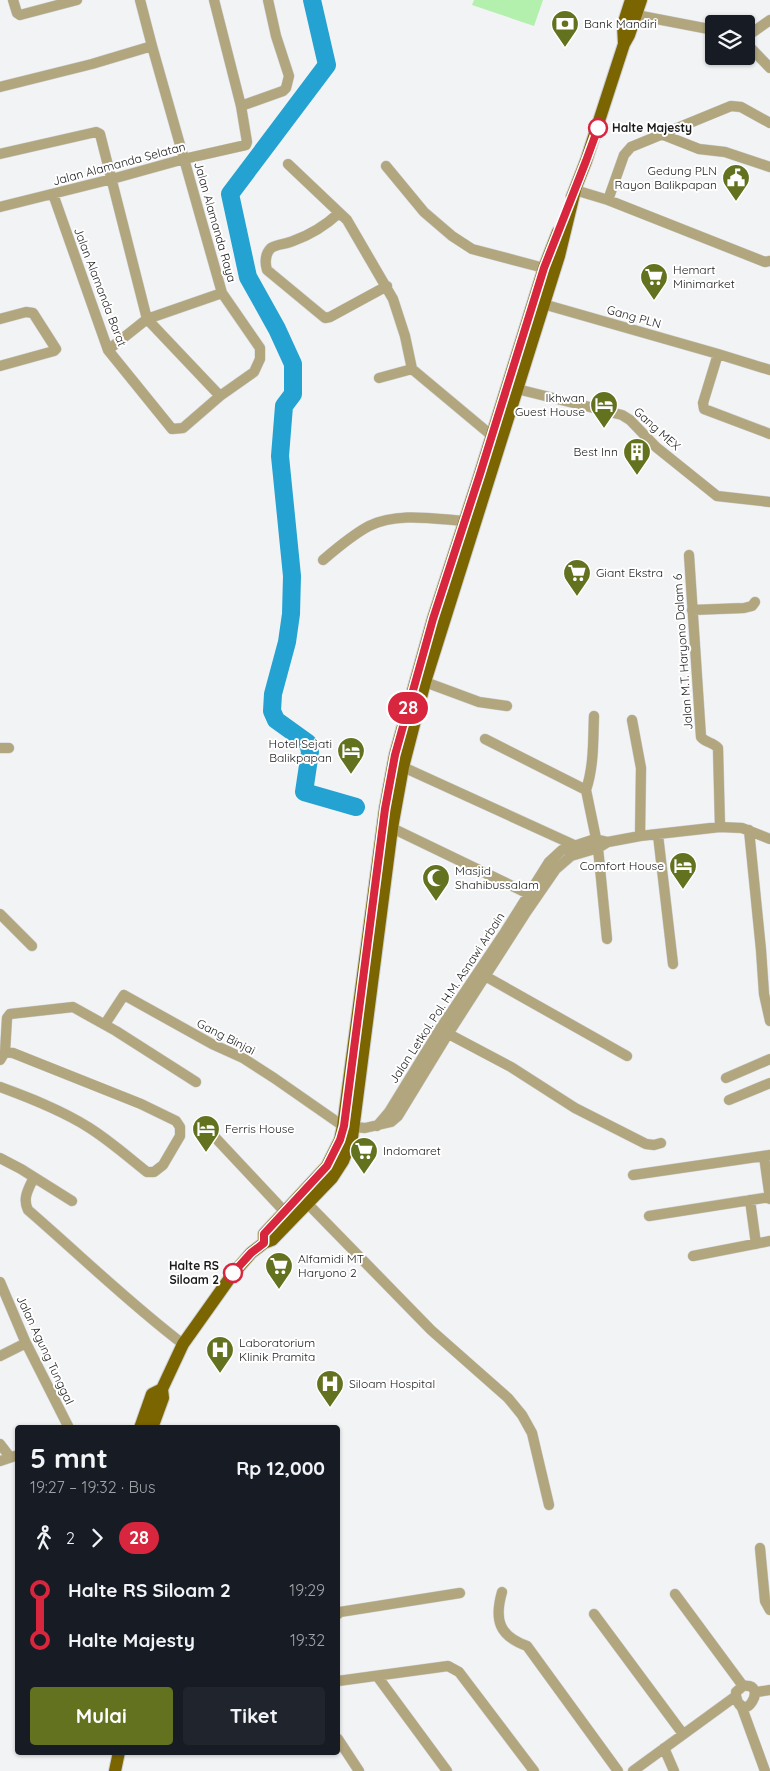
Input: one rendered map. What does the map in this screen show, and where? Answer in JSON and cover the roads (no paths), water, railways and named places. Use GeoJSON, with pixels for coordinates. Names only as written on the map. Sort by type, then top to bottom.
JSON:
{"type":"FeatureCollection","features":[{"type":"Feature","properties":{"kind":"main road"},"geometry":{"type":"LineString","coordinates":[[624,44],[622,25],[630,0]]}},
{"type":"Feature","properties":{"kind":"main road"},"geometry":{"type":"LineString","coordinates":[[153,1425],[164,1398],[162,1389],[183,1344],[232,1275],[251,1253],[264,1243],[272,1240],[339,1169],[349,1146],[349,1126],[362,1059],[390,821],[395,755],[415,680],[544,268],[594,140],[624,44],[641,0]]}},
{"type":"Feature","properties":{"kind":"main road"},"geometry":{"type":"LineString","coordinates":[[390,821],[402,767],[425,682],[559,256],[575,190]]}},
{"type":"Feature","properties":{"kind":"main road"},"geometry":{"type":"LineString","coordinates":[[264,1243],[264,1234],[327,1166],[349,1126]]}},
{"type":"Feature","properties":{"kind":"main road"},"geometry":{"type":"LineString","coordinates":[[141,1425],[152,1394],[162,1389]]}},
{"type":"Feature","properties":{"kind":"main road"},"geometry":{"type":"LineString","coordinates":[[115,1771],[118,1755]]}},
{"type":"Feature","properties":{"kind":"street"},"geometry":{"type":"LineString","coordinates":[[13,0],[17,13],[20,15],[77,0]]}},
{"type":"Feature","properties":{"kind":"street","name":"Jalan Alamanda Raya"},"geometry":{"type":"LineString","coordinates":[[140,0],[222,293],[260,348],[260,359],[254,372],[220,396],[183,428],[172,429]]}},
{"type":"Feature","properties":{"kind":"street"},"geometry":{"type":"LineString","coordinates":[[214,0],[241,106],[283,91],[288,83],[289,76],[276,36],[268,0]]}},
{"type":"Feature","properties":{"kind":"street"},"geometry":{"type":"LineString","coordinates":[[636,15],[705,28]]}},
{"type":"Feature","properties":{"kind":"street"},"geometry":{"type":"LineString","coordinates":[[755,30],[770,20]]}},
{"type":"Feature","properties":{"kind":"street"},"geometry":{"type":"LineString","coordinates":[[0,87],[92,64],[152,46]]}},
{"type":"Feature","properties":{"kind":"street"},"geometry":{"type":"LineString","coordinates":[[755,52],[770,68]]}},
{"type":"Feature","properties":{"kind":"street","name":"Jalan Alamanda Selatan"},"geometry":{"type":"LineString","coordinates":[[0,207],[184,159],[244,146],[247,142],[241,106]]}},
{"type":"Feature","properties":{"kind":"street"},"geometry":{"type":"LineString","coordinates":[[608,200],[626,152],[631,147],[730,106],[741,107],[770,123]]}},
{"type":"Feature","properties":{"kind":"street"},"geometry":{"type":"LineString","coordinates":[[0,154],[96,132],[101,136],[147,320],[220,396]]}},
{"type":"Feature","properties":{"kind":"street"},"geometry":{"type":"LineString","coordinates":[[661,134],[698,149],[725,152],[770,167]]}},
{"type":"Feature","properties":{"kind":"street"},"geometry":{"type":"LineString","coordinates":[[288,164],[347,220],[394,299],[412,368],[492,435]]}},
{"type":"Feature","properties":{"kind":"street"},"geometry":{"type":"LineString","coordinates":[[386,166],[424,212],[452,236],[472,249],[544,268]]}},
{"type":"Feature","properties":{"kind":"street"},"geometry":{"type":"LineString","coordinates":[[575,190],[608,200],[765,262],[770,261]]}},
{"type":"Feature","properties":{"kind":"street","name":"Jalan Alamanda Barat"},"geometry":{"type":"LineString","coordinates":[[53,194],[108,350],[172,429]]}},
{"type":"Feature","properties":{"kind":"street"},"geometry":{"type":"LineString","coordinates":[[339,213],[326,225],[299,239],[272,247],[267,254],[265,264],[267,270],[325,318],[387,286]]}},
{"type":"Feature","properties":{"kind":"street"},"geometry":{"type":"LineString","coordinates":[[108,350],[147,320],[222,293]]}},
{"type":"Feature","properties":{"kind":"street","name":"Gang PLN"},"geometry":{"type":"LineString","coordinates":[[544,304],[770,370]]}},
{"type":"Feature","properties":{"kind":"street"},"geometry":{"type":"LineString","coordinates":[[0,320],[26,312],[33,313],[56,349],[0,366]]}},
{"type":"Feature","properties":{"kind":"street"},"geometry":{"type":"LineString","coordinates":[[718,354],[703,403],[704,409],[770,434]]}},
{"type":"Feature","properties":{"kind":"street"},"geometry":{"type":"LineString","coordinates":[[379,378],[412,368]]}},
{"type":"Feature","properties":{"kind":"street","name":"Gang MEX"},"geometry":{"type":"LineString","coordinates":[[517,389],[622,415],[630,420],[656,447],[717,496],[770,502]]}},
{"type":"Feature","properties":{"kind":"street"},"geometry":{"type":"LineString","coordinates":[[323,560],[370,525],[389,519],[405,517],[465,521]]}},
{"type":"Feature","properties":{"kind":"street","name":"Jalan M.T. Haryono Dalam 6"},"geometry":{"type":"LineString","coordinates":[[689,555],[701,737],[703,740],[716,744],[719,751],[720,827]]}},
{"type":"Feature","properties":{"kind":"street"},"geometry":{"type":"LineString","coordinates":[[692,610],[744,608],[752,606],[756,602]]}},
{"type":"Feature","properties":{"kind":"street"},"geometry":{"type":"LineString","coordinates":[[425,682],[479,702],[508,706]]}},
{"type":"Feature","properties":{"kind":"street"},"geometry":{"type":"LineString","coordinates":[[594,716],[592,761],[586,793],[596,844],[607,939]]}},
{"type":"Feature","properties":{"kind":"street"},"geometry":{"type":"LineString","coordinates":[[632,720],[642,768],[640,836]]}},
{"type":"Feature","properties":{"kind":"street"},"geometry":{"type":"LineString","coordinates":[[484,739],[586,793]]}},
{"type":"Feature","properties":{"kind":"street"},"geometry":{"type":"LineString","coordinates":[[402,767],[574,845]]}},
{"type":"Feature","properties":{"kind":"street"},"geometry":{"type":"LineString","coordinates":[[390,821],[533,896]]}},
{"type":"Feature","properties":{"kind":"street","name":"Jalan Letkol. Pol. H.M. Asnawi Arbain"},"geometry":{"type":"LineString","coordinates":[[444,1031],[485,976],[533,896],[549,862],[558,852],[574,845],[596,844],[640,836],[720,827],[742,828],[770,839]]}},
{"type":"Feature","properties":{"kind":"street"},"geometry":{"type":"LineString","coordinates":[[748,830],[766,950],[767,995],[770,1021]]}},
{"type":"Feature","properties":{"kind":"street"},"geometry":{"type":"LineString","coordinates":[[658,835],[672,964]]}},
{"type":"Feature","properties":{"kind":"street","name":"Jalan Letkol. Pol. H.M. Asnawi Arbain"},"geometry":{"type":"LineString","coordinates":[[349,1126],[365,1128],[377,1126],[389,1112],[444,1031],[533,896],[571,856],[596,844]]}},
{"type":"Feature","properties":{"kind":"street"},"geometry":{"type":"LineString","coordinates":[[0,914],[32,946]]}},
{"type":"Feature","properties":{"kind":"street"},"geometry":{"type":"LineString","coordinates":[[485,976],[627,1056]]}},
{"type":"Feature","properties":{"kind":"street","name":"Gang Binjai"},"geometry":{"type":"LineString","coordinates":[[105,1024],[124,994],[212,1044],[243,1058],[349,1126]]}},
{"type":"Feature","properties":{"kind":"street"},"geometry":{"type":"LineString","coordinates":[[0,1087],[42,1103],[86,1126],[101,1135],[147,1172],[154,1172],[162,1165],[180,1136],[180,1127],[176,1121],[141,1104],[12,1053],[2,1056],[8,1018],[14,1012],[73,1006],[105,1024],[196,1082]]}},
{"type":"Feature","properties":{"kind":"street"},"geometry":{"type":"LineString","coordinates":[[444,1031],[511,1067],[574,1108],[646,1144],[661,1144]]}},
{"type":"Feature","properties":{"kind":"street"},"geometry":{"type":"LineString","coordinates":[[726,1078],[770,1059]]}},
{"type":"Feature","properties":{"kind":"street"},"geometry":{"type":"LineString","coordinates":[[729,1100],[770,1083]]}},
{"type":"Feature","properties":{"kind":"street"},"geometry":{"type":"LineString","coordinates":[[210,1132],[284,1212]]}},
{"type":"Feature","properties":{"kind":"street"},"geometry":{"type":"LineString","coordinates":[[633,1175],[767,1155],[770,1198],[649,1216]]}},
{"type":"Feature","properties":{"kind":"street"},"geometry":{"type":"LineString","coordinates":[[0,1158],[72,1201]]}},
{"type":"Feature","properties":{"kind":"street"},"geometry":{"type":"LineString","coordinates":[[34,1177],[26,1192],[28,1210],[58,1235],[115,1289],[183,1344]]}},
{"type":"Feature","properties":{"kind":"street"},"geometry":{"type":"LineString","coordinates":[[750,1200],[756,1244]]}},
{"type":"Feature","properties":{"kind":"street"},"geometry":{"type":"LineString","coordinates":[[307,1203],[431,1330],[508,1398],[522,1415],[532,1432],[550,1505]]}},
{"type":"Feature","properties":{"kind":"street"},"geometry":{"type":"LineString","coordinates":[[693,1256],[770,1241]]}},
{"type":"Feature","properties":{"kind":"street","name":"Jalan Agung Tunggal"},"geometry":{"type":"LineString","coordinates":[[0,1282],[4,1305],[26,1343],[67,1425]]}},
{"type":"Feature","properties":{"kind":"street"},"geometry":{"type":"LineString","coordinates":[[0,1356],[26,1343]]}},
{"type":"Feature","properties":{"kind":"street"},"geometry":{"type":"LineString","coordinates":[[0,1444],[9,1458]]}},
{"type":"Feature","properties":{"kind":"street"},"geometry":{"type":"LineString","coordinates":[[760,1548],[764,1601],[770,1610]]}},
{"type":"Feature","properties":{"kind":"street"},"geometry":{"type":"LineString","coordinates":[[502,1592],[498,1606],[501,1626],[505,1635],[527,1646],[618,1771]]}},
{"type":"Feature","properties":{"kind":"street"},"geometry":{"type":"LineString","coordinates":[[340,1612],[460,1593]]}},
{"type":"Feature","properties":{"kind":"street"},"geometry":{"type":"LineString","coordinates":[[675,1594],[743,1686]]}},
{"type":"Feature","properties":{"kind":"street"},"geometry":{"type":"LineString","coordinates":[[594,1614],[684,1734]]}},
{"type":"Feature","properties":{"kind":"street"},"geometry":{"type":"LineString","coordinates":[[340,1681],[448,1666],[459,1672],[534,1771]]}},
{"type":"Feature","properties":{"kind":"street"},"geometry":{"type":"LineString","coordinates":[[377,1676],[446,1771]]}},
{"type":"Feature","properties":{"kind":"street"},"geometry":{"type":"LineString","coordinates":[[738,1701],[746,1707],[751,1706],[755,1703],[757,1692],[751,1686],[743,1686],[736,1692],[738,1701],[765,1771]]}},
{"type":"Feature","properties":{"kind":"street"},"geometry":{"type":"LineString","coordinates":[[757,1692],[770,1690]]}},
{"type":"Feature","properties":{"kind":"street"},"geometry":{"type":"LineString","coordinates":[[633,1771],[684,1734],[738,1701]]}},
{"type":"Feature","properties":{"kind":"street"},"geometry":{"type":"LineString","coordinates":[[340,1742],[359,1771]]}},
{"type":"Feature","properties":{"kind":"street"},"geometry":{"type":"LineString","coordinates":[[664,1748],[674,1771]]}},
{"type":"Feature","properties":{"kind":"waterway"},"geometry":{"type":"LineString","coordinates":[[312,0],[327,65],[230,194],[248,277],[277,329],[293,364],[293,394],[284,406],[280,456],[292,576],[291,614],[287,642],[273,694],[272,711],[276,720],[308,743],[310,752],[304,792],[356,807]]}},
{"type":"Feature","properties":{"kind":"place","name":"Bank Mandiri"},"geometry":{"type":"Point","coordinates":[565,48]}},
{"type":"Feature","properties":{"kind":"place","name":"Halte Majesty"},"geometry":{"type":"Point","coordinates":[598,128]}},
{"type":"Feature","properties":{"kind":"place","name":"Gedung PLN Rayon Balikpapan"},"geometry":{"type":"Point","coordinates":[736,202]}},
{"type":"Feature","properties":{"kind":"place","name":"Hemart Minimarket"},"geometry":{"type":"Point","coordinates":[654,301]}},
{"type":"Feature","properties":{"kind":"place","name":"Ikhwan Guest House"},"geometry":{"type":"Point","coordinates":[604,429]}},
{"type":"Feature","properties":{"kind":"place","name":"Best Inn"},"geometry":{"type":"Point","coordinates":[637,476]}},
{"type":"Feature","properties":{"kind":"place","name":"Giant Ekstra"},"geometry":{"type":"Point","coordinates":[577,597]}},
{"type":"Feature","properties":{"kind":"place","name":"Hotel Sejati Balikpapan"},"geometry":{"type":"Point","coordinates":[351,775]}},
{"type":"Feature","properties":{"kind":"place","name":"Comfort House"},"geometry":{"type":"Point","coordinates":[683,890]}},
{"type":"Feature","properties":{"kind":"place","name":"Masjid Shahibussalam"},"geometry":{"type":"Point","coordinates":[436,902]}},
{"type":"Feature","properties":{"kind":"place","name":"Ferris House"},"geometry":{"type":"Point","coordinates":[206,1153]}},
{"type":"Feature","properties":{"kind":"place","name":"Indomaret"},"geometry":{"type":"Point","coordinates":[364,1175]}},
{"type":"Feature","properties":{"kind":"place","name":"Halte RS Siloam 2"},"geometry":{"type":"Point","coordinates":[233,1273]}},
{"type":"Feature","properties":{"kind":"place","name":"Alfamidi MT Haryono 2"},"geometry":{"type":"Point","coordinates":[279,1290]}},
{"type":"Feature","properties":{"kind":"place","name":"Laboratorium Klinik Pramita"},"geometry":{"type":"Point","coordinates":[220,1374]}},
{"type":"Feature","properties":{"kind":"place","name":"Siloam Hospital"},"geometry":{"type":"Point","coordinates":[330,1408]}}]}
